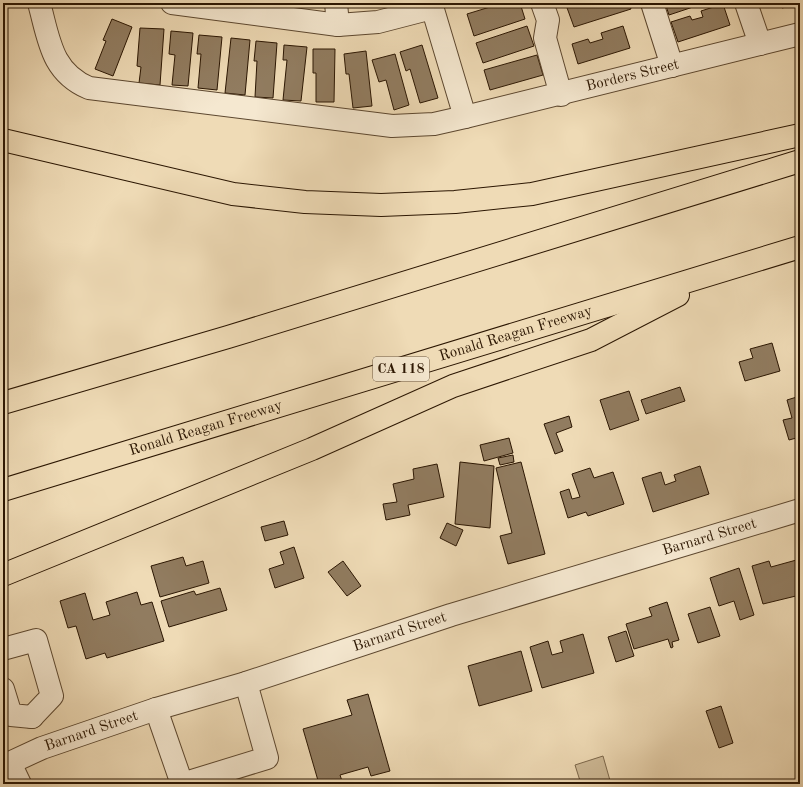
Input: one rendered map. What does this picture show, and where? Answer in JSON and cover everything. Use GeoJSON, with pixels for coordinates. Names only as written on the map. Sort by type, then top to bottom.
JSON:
{"type":"FeatureCollection","features":[{"type":"Feature","properties":{"kind":"highway"},"geometry":{"type":"LineString","coordinates":[[3,140],[233,194],[305,202],[381,206],[455,202],[532,194],[800,136]]}},
{"type":"Feature","properties":{"kind":"highway"},"geometry":{"type":"LineString","coordinates":[[3,403],[236,334],[800,161]]}},
{"type":"Feature","properties":{"kind":"highway","name":"Ronald Reagan Freeway"},"geometry":{"type":"LineString","coordinates":[[3,490],[800,247]]}},
{"type":"Feature","properties":{"kind":"highway"},"geometry":{"type":"LineString","coordinates":[[3,575],[312,448],[453,386],[591,340],[730,269]]}},
{"type":"Feature","properties":{"kind":"street","name":"Borders Street"},"geometry":{"type":"LineString","coordinates":[[39,3],[58,63],[66,75],[89,88],[392,126],[434,124],[561,95],[800,34]]}},
{"type":"Feature","properties":{"kind":"street"},"geometry":{"type":"LineString","coordinates":[[172,3],[338,25],[378,22],[431,6],[465,117]]}},
{"type":"Feature","properties":{"kind":"street"},"geometry":{"type":"LineString","coordinates":[[336,3],[338,25]]}},
{"type":"Feature","properties":{"kind":"street"},"geometry":{"type":"LineString","coordinates":[[652,3],[672,66]]}},
{"type":"Feature","properties":{"kind":"street"},"geometry":{"type":"LineString","coordinates":[[746,3],[760,44]]}},
{"type":"Feature","properties":{"kind":"street"},"geometry":{"type":"LineString","coordinates":[[545,12],[545,38],[561,95]]}},
{"type":"Feature","properties":{"kind":"street","name":"Barnard Street"},"geometry":{"type":"LineString","coordinates":[[7,765],[42,748],[156,709],[246,683],[451,615],[800,510]]}},
{"type":"Feature","properties":{"kind":"street"},"geometry":{"type":"LineString","coordinates":[[3,650],[36,640],[52,696],[32,717]]}},
{"type":"Feature","properties":{"kind":"street"},"geometry":{"type":"LineString","coordinates":[[156,709],[182,784],[267,758],[246,683]]}},
{"type":"Feature","properties":{"kind":"street"},"geometry":{"type":"LineString","coordinates":[[3,689],[11,715],[32,717]]}},
{"type":"Feature","properties":{"kind":"street"},"geometry":{"type":"LineString","coordinates":[[32,717],[42,748]]}},
{"type":"Feature","properties":{"kind":"street"},"geometry":{"type":"LineString","coordinates":[[7,765],[20,784]]}},
{"type":"Feature","properties":{"kind":"shaded area"},"geometry":{"type":"Polygon","coordinates":[[[603,756],[611,784],[581,784],[575,765],[603,756]]]}},
{"type":"Feature","properties":{"kind":"building"},"geometry":{"type":"Polygon","coordinates":[[[54,3],[69,3],[55,7],[54,3]]]}},
{"type":"Feature","properties":{"kind":"building"},"geometry":{"type":"Polygon","coordinates":[[[464,3],[477,3],[465,7],[464,3]]]}},
{"type":"Feature","properties":{"kind":"building"},"geometry":{"type":"Polygon","coordinates":[[[503,3],[520,3],[525,19],[474,36],[467,14],[503,3]]]}},
{"type":"Feature","properties":{"kind":"building"},"geometry":{"type":"Polygon","coordinates":[[[571,3],[629,3],[631,9],[574,27],[566,5],[571,3]]]}},
{"type":"Feature","properties":{"kind":"building"},"geometry":{"type":"Polygon","coordinates":[[[665,3],[705,3],[669,15],[665,3]]]}},
{"type":"Feature","properties":{"kind":"building"},"geometry":{"type":"Polygon","coordinates":[[[781,3],[800,3],[800,4],[782,8],[781,3]]]}},
{"type":"Feature","properties":{"kind":"building"},"geometry":{"type":"Polygon","coordinates":[[[723,4],[730,25],[678,42],[671,22],[690,16],[692,20],[703,17],[701,11],[723,4]]]}},
{"type":"Feature","properties":{"kind":"building"},"geometry":{"type":"Polygon","coordinates":[[[112,19],[132,27],[113,76],[95,69],[106,41],[103,40],[112,19]]]}},
{"type":"Feature","properties":{"kind":"building"},"geometry":{"type":"Polygon","coordinates":[[[527,26],[534,46],[483,63],[476,43],[527,26]]]}},
{"type":"Feature","properties":{"kind":"building"},"geometry":{"type":"Polygon","coordinates":[[[623,26],[630,48],[578,64],[572,44],[588,39],[590,43],[603,39],[601,33],[623,26]]]}},
{"type":"Feature","properties":{"kind":"building"},"geometry":{"type":"Polygon","coordinates":[[[140,28],[164,29],[160,85],[139,83],[141,67],[137,66],[140,28]]]}},
{"type":"Feature","properties":{"kind":"building"},"geometry":{"type":"Polygon","coordinates":[[[171,31],[193,33],[188,86],[172,85],[175,55],[169,54],[171,31]]]}},
{"type":"Feature","properties":{"kind":"building"},"geometry":{"type":"Polygon","coordinates":[[[199,35],[222,37],[217,90],[198,88],[201,54],[197,54],[199,35]]]}},
{"type":"Feature","properties":{"kind":"building"},"geometry":{"type":"Polygon","coordinates":[[[231,38],[250,40],[245,95],[225,93],[231,38]]]}},
{"type":"Feature","properties":{"kind":"building"},"geometry":{"type":"Polygon","coordinates":[[[256,41],[277,43],[273,98],[255,97],[257,61],[254,61],[256,41]]]}},
{"type":"Feature","properties":{"kind":"building"},"geometry":{"type":"Polygon","coordinates":[[[284,45],[307,47],[301,101],[283,100],[287,60],[283,60],[284,45]]]}},
{"type":"Feature","properties":{"kind":"building"},"geometry":{"type":"Polygon","coordinates":[[[422,45],[438,98],[420,103],[410,69],[406,71],[400,52],[422,45]]]}},
{"type":"Feature","properties":{"kind":"building"},"geometry":{"type":"Polygon","coordinates":[[[313,49],[335,49],[334,102],[316,102],[316,73],[313,73],[313,49]]]}},
{"type":"Feature","properties":{"kind":"building"},"geometry":{"type":"Polygon","coordinates":[[[366,51],[372,106],[353,108],[349,74],[346,74],[344,54],[366,51]]]}},
{"type":"Feature","properties":{"kind":"building"},"geometry":{"type":"Polygon","coordinates":[[[395,54],[409,105],[394,110],[386,80],[379,82],[372,60],[395,54]]]}},
{"type":"Feature","properties":{"kind":"building"},"geometry":{"type":"Polygon","coordinates":[[[537,55],[543,75],[490,90],[484,70],[537,55]]]}},
{"type":"Feature","properties":{"kind":"building"},"geometry":{"type":"Polygon","coordinates":[[[772,343],[780,371],[745,381],[739,362],[753,358],[750,349],[772,343]]]}},
{"type":"Feature","properties":{"kind":"building"},"geometry":{"type":"Polygon","coordinates":[[[680,387],[685,401],[646,414],[641,400],[680,387]]]}},
{"type":"Feature","properties":{"kind":"building"},"geometry":{"type":"Polygon","coordinates":[[[629,391],[639,420],[610,430],[600,400],[629,391]]]}},
{"type":"Feature","properties":{"kind":"building"},"geometry":{"type":"Polygon","coordinates":[[[800,396],[800,437],[789,440],[783,420],[792,418],[787,400],[800,396]]]}},
{"type":"Feature","properties":{"kind":"building"},"geometry":{"type":"Polygon","coordinates":[[[569,416],[572,427],[556,433],[563,451],[555,454],[544,424],[569,416]]]}},
{"type":"Feature","properties":{"kind":"building"},"geometry":{"type":"Polygon","coordinates":[[[509,438],[513,453],[484,461],[480,445],[509,438]]]}},
{"type":"Feature","properties":{"kind":"building"},"geometry":{"type":"Polygon","coordinates":[[[513,455],[514,462],[500,465],[498,458],[513,455]]]}},
{"type":"Feature","properties":{"kind":"building"},"geometry":{"type":"Polygon","coordinates":[[[460,462],[494,466],[490,528],[455,524],[460,462]]]}},
{"type":"Feature","properties":{"kind":"building"},"geometry":{"type":"Polygon","coordinates":[[[521,462],[545,554],[508,564],[500,536],[512,533],[496,468],[521,462]]]}},
{"type":"Feature","properties":{"kind":"building"},"geometry":{"type":"Polygon","coordinates":[[[437,464],[444,497],[408,505],[410,515],[386,520],[383,504],[397,502],[393,484],[414,479],[413,469],[437,464]]]}},
{"type":"Feature","properties":{"kind":"building"},"geometry":{"type":"Polygon","coordinates":[[[700,466],[709,494],[653,512],[642,478],[661,472],[665,485],[676,481],[674,475],[700,466]]]}},
{"type":"Feature","properties":{"kind":"building"},"geometry":{"type":"Polygon","coordinates":[[[590,468],[594,478],[613,472],[624,504],[588,516],[586,512],[568,518],[560,492],[569,489],[572,499],[580,497],[572,474],[590,468]]]}},
{"type":"Feature","properties":{"kind":"building"},"geometry":{"type":"Polygon","coordinates":[[[284,521],[288,535],[265,541],[261,527],[284,521]]]}},
{"type":"Feature","properties":{"kind":"building"},"geometry":{"type":"Polygon","coordinates":[[[447,523],[463,530],[456,546],[440,538],[447,523]]]}},
{"type":"Feature","properties":{"kind":"building"},"geometry":{"type":"Polygon","coordinates":[[[294,547],[304,578],[275,588],[269,569],[284,564],[280,552],[294,547]]]}},
{"type":"Feature","properties":{"kind":"building"},"geometry":{"type":"Polygon","coordinates":[[[183,557],[186,566],[203,561],[209,583],[160,597],[151,566],[183,557]]]}},
{"type":"Feature","properties":{"kind":"building"},"geometry":{"type":"Polygon","coordinates":[[[800,559],[800,595],[763,604],[752,566],[769,561],[771,567],[800,559]]]}},
{"type":"Feature","properties":{"kind":"building"},"geometry":{"type":"Polygon","coordinates":[[[343,561],[361,586],[347,596],[328,572],[343,561]]]}},
{"type":"Feature","properties":{"kind":"building"},"geometry":{"type":"Polygon","coordinates":[[[739,568],[754,615],[740,620],[734,601],[719,606],[710,578],[739,568]]]}},
{"type":"Feature","properties":{"kind":"building"},"geometry":{"type":"Polygon","coordinates":[[[220,588],[227,610],[169,627],[161,601],[194,591],[196,595],[220,588]]]}},
{"type":"Feature","properties":{"kind":"building"},"geometry":{"type":"Polygon","coordinates":[[[137,592],[141,605],[152,602],[164,641],[107,658],[105,653],[86,659],[76,626],[68,628],[60,601],[85,593],[93,620],[110,615],[106,602],[137,592]]]}},
{"type":"Feature","properties":{"kind":"building"},"geometry":{"type":"Polygon","coordinates":[[[667,602],[679,640],[672,642],[673,647],[671,648],[668,639],[634,649],[626,624],[652,616],[649,608],[667,602]]]}},
{"type":"Feature","properties":{"kind":"building"},"geometry":{"type":"Polygon","coordinates":[[[710,607],[720,636],[698,643],[688,614],[710,607]]]}},
{"type":"Feature","properties":{"kind":"building"},"geometry":{"type":"Polygon","coordinates":[[[626,631],[634,656],[616,662],[608,637],[626,631]]]}},
{"type":"Feature","properties":{"kind":"building"},"geometry":{"type":"Polygon","coordinates":[[[583,634],[594,673],[542,688],[530,647],[548,641],[552,655],[563,652],[560,641],[583,634]]]}},
{"type":"Feature","properties":{"kind":"building"},"geometry":{"type":"Polygon","coordinates":[[[521,651],[532,691],[479,706],[468,666],[521,651]]]}},
{"type":"Feature","properties":{"kind":"building"},"geometry":{"type":"Polygon","coordinates":[[[368,694],[390,771],[371,776],[368,767],[340,775],[343,784],[319,784],[303,729],[352,715],[347,700],[368,694]]]}},
{"type":"Feature","properties":{"kind":"building"},"geometry":{"type":"Polygon","coordinates":[[[721,706],[733,743],[719,748],[706,711],[721,706]]]}}]}
